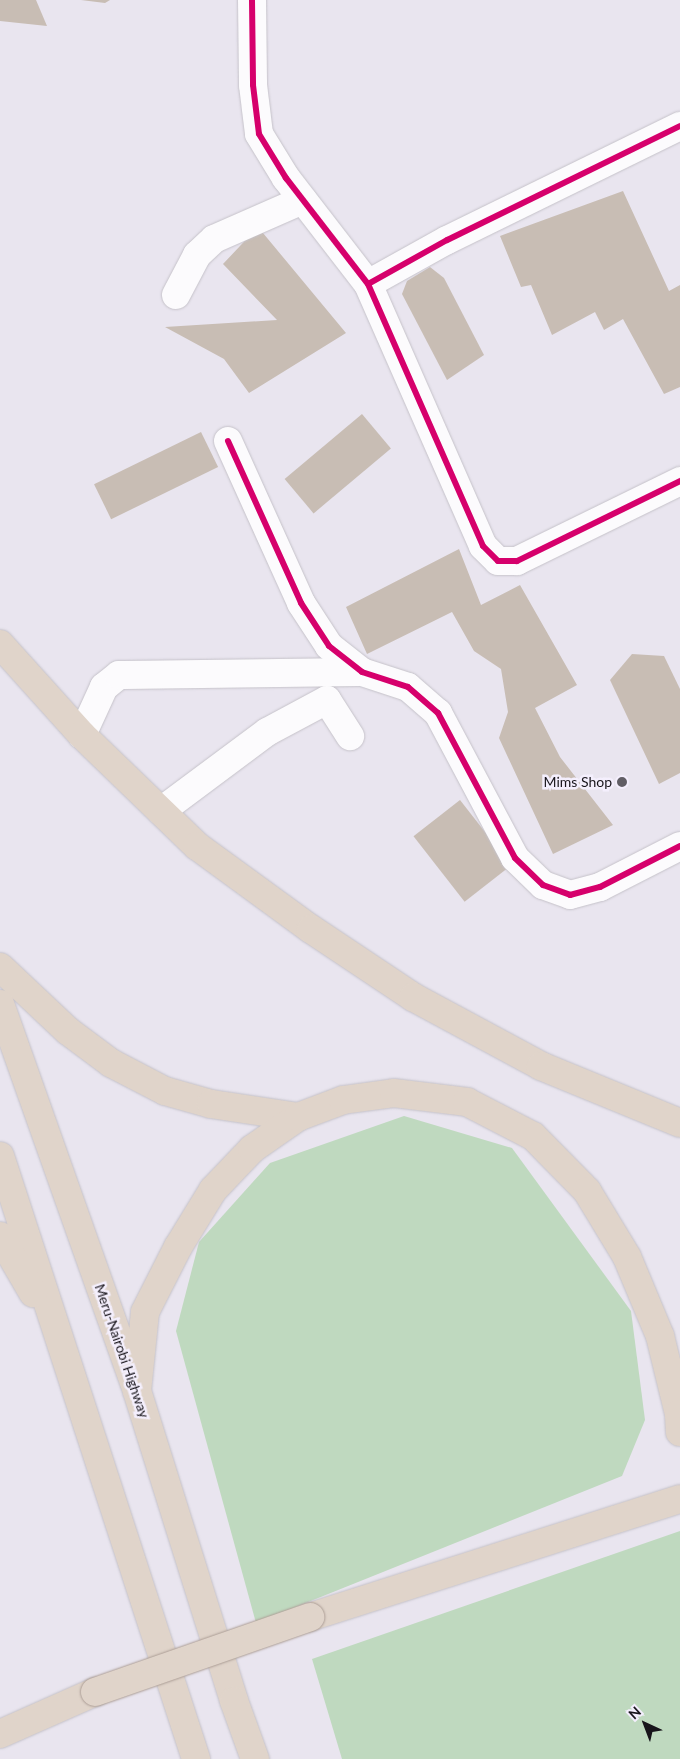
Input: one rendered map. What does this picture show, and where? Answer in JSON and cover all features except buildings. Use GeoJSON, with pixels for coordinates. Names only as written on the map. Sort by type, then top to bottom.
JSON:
{"type":"FeatureCollection","features":[{"type":"Feature","properties":{"kind":"highway"},"geometry":{"type":"LineString","coordinates":[[0,644],[82,735],[197,846],[413,998],[541,1066],[680,1123]]}},
{"type":"Feature","properties":{"kind":"highway"},"geometry":{"type":"LineString","coordinates":[[0,967],[75,1036],[111,1063],[165,1091],[210,1104],[298,1117]]}},
{"type":"Feature","properties":{"kind":"highway","name":"Meru-Nairobi Highway"},"geometry":{"type":"LineString","coordinates":[[0,1004],[137,1391],[234,1701],[256,1759]]}},
{"type":"Feature","properties":{"kind":"highway"},"geometry":{"type":"LineString","coordinates":[[137,1391],[145,1312],[178,1247],[212,1190],[252,1149],[298,1117],[344,1100],[394,1093],[467,1102],[533,1136],[587,1191],[627,1257],[660,1336],[679,1414],[680,1432]]}},
{"type":"Feature","properties":{"kind":"highway"},"geometry":{"type":"LineString","coordinates":[[0,1156],[196,1759]]}},
{"type":"Feature","properties":{"kind":"highway"},"geometry":{"type":"LineString","coordinates":[[0,1236],[62,1342]]}},
{"type":"Feature","properties":{"kind":"highway"},"geometry":{"type":"LineString","coordinates":[[0,1734],[95,1692],[310,1617],[680,1499],[680,1487]]}},
{"type":"Feature","properties":{"kind":"street"},"geometry":{"type":"LineString","coordinates":[[252,0],[253,85],[259,134],[303,200],[368,284],[483,546],[498,561],[517,561],[680,481]]}},
{"type":"Feature","properties":{"kind":"street"},"geometry":{"type":"LineString","coordinates":[[368,284],[448,240],[680,126]]}},
{"type":"Feature","properties":{"kind":"street"},"geometry":{"type":"LineString","coordinates":[[176,295],[198,255],[214,239],[303,200]]}},
{"type":"Feature","properties":{"kind":"street"},"geometry":{"type":"LineString","coordinates":[[228,441],[301,602],[329,646],[362,672]]}},
{"type":"Feature","properties":{"kind":"street"},"geometry":{"type":"LineString","coordinates":[[82,735],[104,687],[119,675],[362,672],[408,687],[438,713],[515,858],[543,885],[570,895],[600,887],[680,846]]}},
{"type":"Feature","properties":{"kind":"street"},"geometry":{"type":"LineString","coordinates":[[161,811],[267,732],[328,700],[350,736]]}},
{"type":"Feature","properties":{"kind":"green space"},"geometry":{"type":"Polygon","coordinates":[[[404,1116],[512,1148],[631,1311],[645,1420],[622,1476],[256,1623],[176,1331],[199,1242],[270,1163],[404,1116]]]}},
{"type":"Feature","properties":{"kind":"green space"},"geometry":{"type":"Polygon","coordinates":[[[680,1531],[680,1759],[342,1759],[312,1659],[680,1531]]]}},
{"type":"Feature","properties":{"kind":"cycle path"},"geometry":{"type":"LineString","coordinates":[[252,0],[253,85],[259,134],[286,178],[368,284]]}},
{"type":"Feature","properties":{"kind":"cycle path"},"geometry":{"type":"LineString","coordinates":[[680,126],[447,240],[368,284],[483,546],[498,561],[517,561],[680,481]]}},
{"type":"Feature","properties":{"kind":"cycle path"},"geometry":{"type":"LineString","coordinates":[[228,441],[301,603],[329,646],[362,672],[408,687],[438,713],[515,858],[543,885],[570,895],[600,887],[680,846]]}},
{"type":"Feature","properties":{"kind":"place","name":"Mims Shop"},"geometry":{"type":"Point","coordinates":[622,782]}}]}
